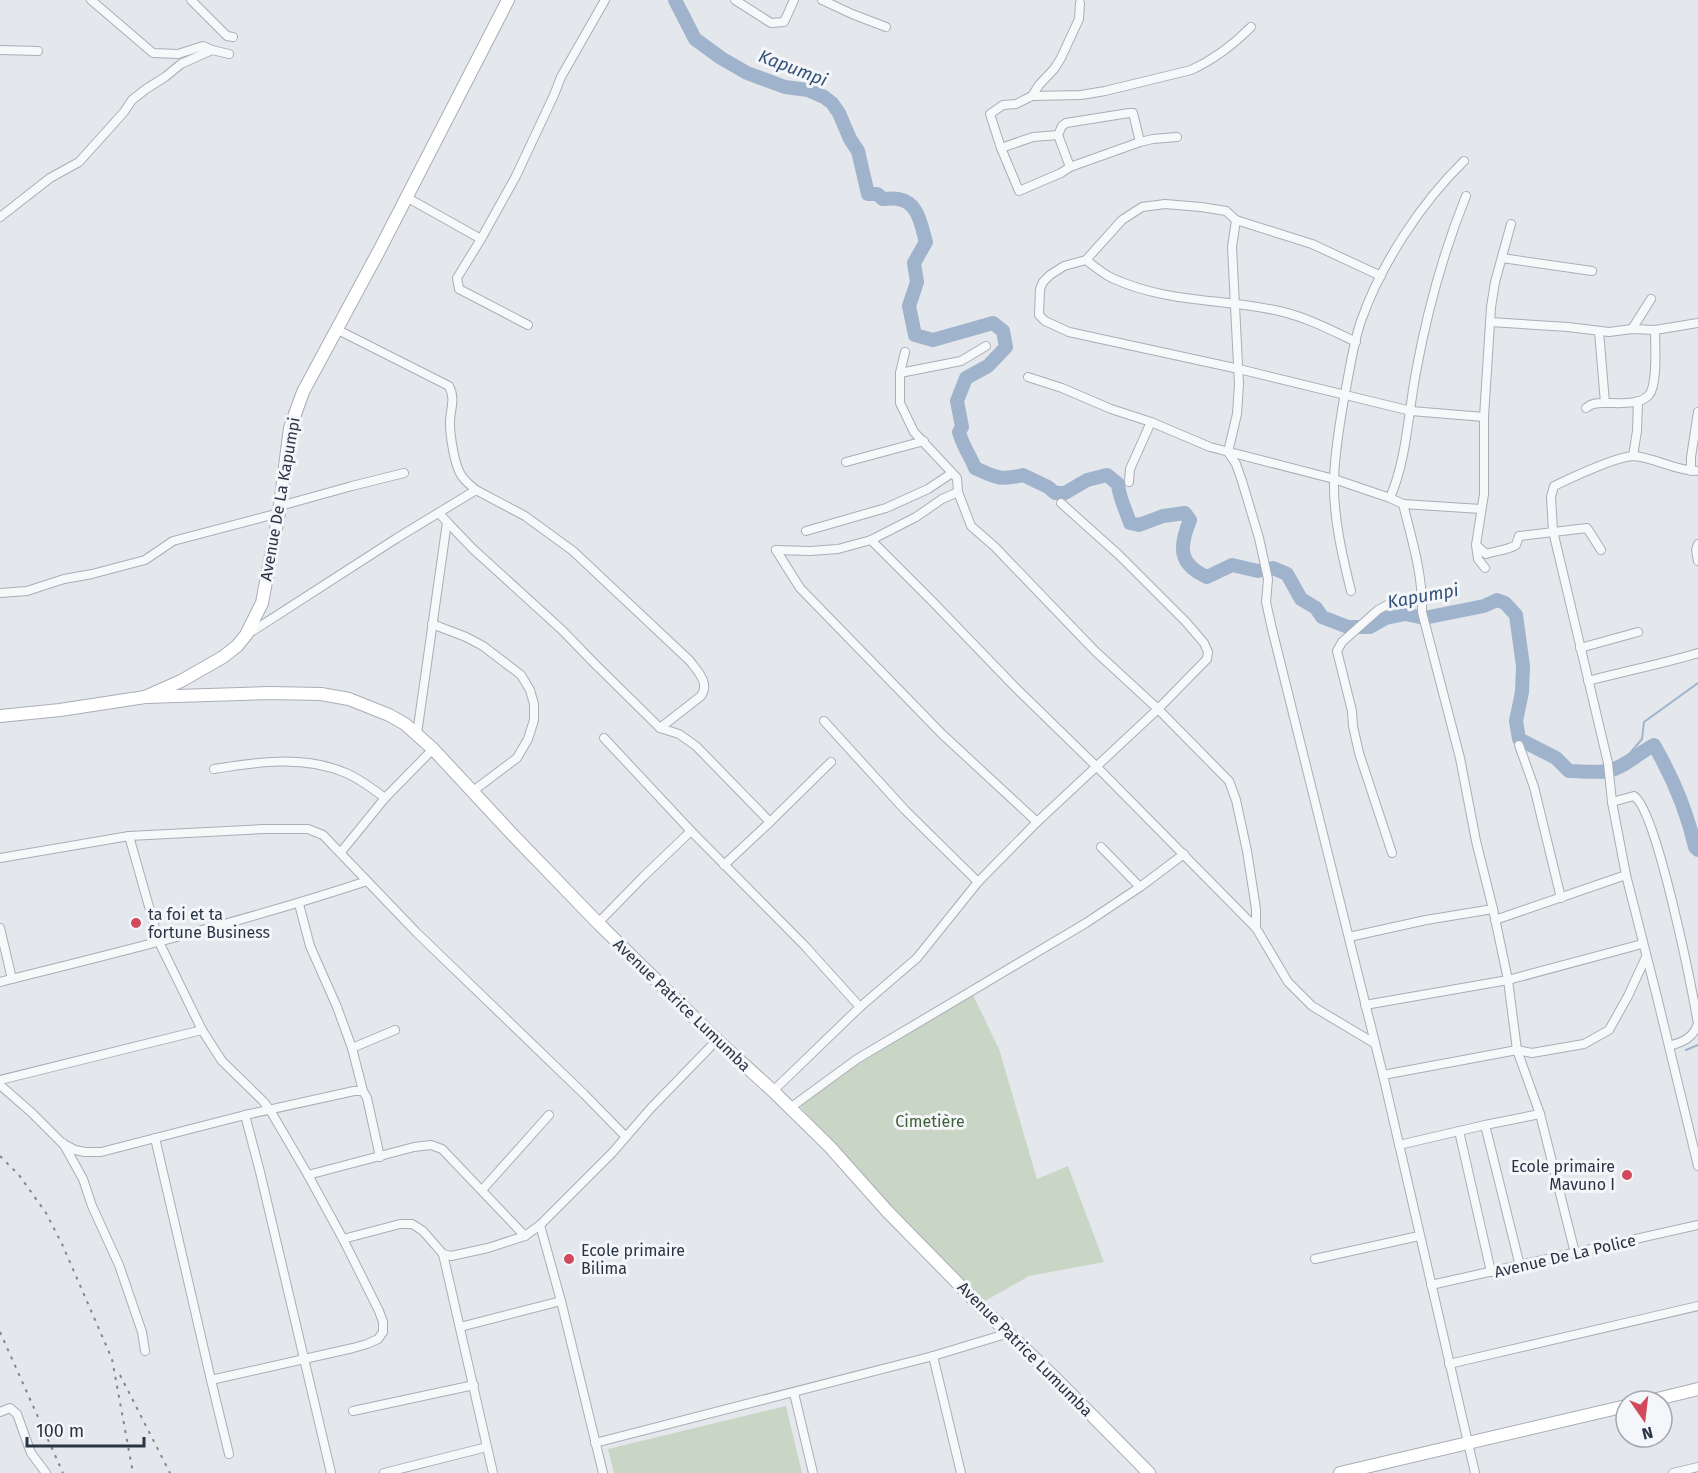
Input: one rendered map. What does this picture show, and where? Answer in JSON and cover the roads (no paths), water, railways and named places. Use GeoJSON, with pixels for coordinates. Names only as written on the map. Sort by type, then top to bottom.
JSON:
{"type":"FeatureCollection","features":[{"type":"Feature","properties":{"kind":"street"},"geometry":{"type":"LineString","coordinates":[[91,0],[153,53],[178,54],[203,46],[229,54]]}},
{"type":"Feature","properties":{"kind":"street"},"geometry":{"type":"LineString","coordinates":[[191,0],[226,36],[233,37]]}},
{"type":"Feature","properties":{"kind":"street","name":"Avenue De La Kapumpi"},"geometry":{"type":"LineString","coordinates":[[0,716],[60,710],[145,697],[223,657],[246,635],[262,603],[279,509],[290,428],[303,393],[508,0]]}},
{"type":"Feature","properties":{"kind":"street"},"geometry":{"type":"LineString","coordinates":[[528,325],[459,288],[457,278],[516,177],[561,77],[605,0]]}},
{"type":"Feature","properties":{"kind":"street"},"geometry":{"type":"LineString","coordinates":[[735,0],[771,23],[784,22],[794,0]]}},
{"type":"Feature","properties":{"kind":"street"},"geometry":{"type":"LineString","coordinates":[[822,0],[886,27]]}},
{"type":"Feature","properties":{"kind":"street"},"geometry":{"type":"LineString","coordinates":[[1032,96],[1060,58],[1079,19],[1080,3]]}},
{"type":"Feature","properties":{"kind":"street"},"geometry":{"type":"LineString","coordinates":[[1177,137],[1140,142],[1070,167],[1019,191],[990,114],[1003,105],[1016,104],[1032,96],[1081,95],[1191,70],[1238,39],[1251,27]]}},
{"type":"Feature","properties":{"kind":"street"},"geometry":{"type":"LineString","coordinates":[[0,50],[38,51]]}},
{"type":"Feature","properties":{"kind":"street"},"geometry":{"type":"LineString","coordinates":[[0,217],[50,178],[79,162],[139,94],[181,64],[212,50]]}},
{"type":"Feature","properties":{"kind":"street"},"geometry":{"type":"LineString","coordinates":[[1070,167],[1058,135],[1066,123],[1132,113],[1140,142]]}},
{"type":"Feature","properties":{"kind":"street"},"geometry":{"type":"LineString","coordinates":[[1001,148],[1033,137],[1058,135]]}},
{"type":"Feature","properties":{"kind":"street"},"geometry":{"type":"LineString","coordinates":[[1351,591],[1342,555],[1334,479],[1345,394],[1356,342],[1368,303],[1398,246],[1422,210],[1464,161]]}},
{"type":"Feature","properties":{"kind":"street"},"geometry":{"type":"LineString","coordinates":[[1390,498],[1401,464],[1416,374],[1439,272],[1453,227],[1466,196]]}},
{"type":"Feature","properties":{"kind":"street"},"geometry":{"type":"LineString","coordinates":[[406,197],[481,239]]}},
{"type":"Feature","properties":{"kind":"street"},"geometry":{"type":"LineString","coordinates":[[1382,276],[1312,244],[1236,220],[1226,212],[1165,204],[1142,207],[1122,220],[1086,260],[1064,266],[1050,275],[1040,289],[1038,305],[1039,315],[1045,321],[1069,332],[1239,369],[1411,411],[1484,417]]}},
{"type":"Feature","properties":{"kind":"street"},"geometry":{"type":"LineString","coordinates":[[1236,220],[1232,247],[1239,369],[1237,414],[1228,452],[1236,464],[1242,481],[1263,556],[1268,579],[1266,602],[1383,1075],[1475,1473]]}},
{"type":"Feature","properties":{"kind":"street"},"geometry":{"type":"LineString","coordinates":[[1485,568],[1478,559],[1476,545],[1484,494],[1484,417],[1490,322],[1495,282],[1511,224]]}},
{"type":"Feature","properties":{"kind":"street"},"geometry":{"type":"LineString","coordinates":[[1502,258],[1592,272]]}},
{"type":"Feature","properties":{"kind":"street"},"geometry":{"type":"LineString","coordinates":[[1086,260],[1110,278],[1149,292],[1280,311],[1303,318],[1356,342]]}},
{"type":"Feature","properties":{"kind":"street"},"geometry":{"type":"LineString","coordinates":[[1632,329],[1651,299]]}},
{"type":"Feature","properties":{"kind":"street"},"geometry":{"type":"LineString","coordinates":[[1490,322],[1599,331],[1655,330],[1698,323]]}},
{"type":"Feature","properties":{"kind":"street"},"geometry":{"type":"LineString","coordinates":[[336,329],[448,386],[453,393],[450,421],[458,469],[464,480],[476,490],[525,516],[573,551],[690,661],[700,674],[705,684],[705,691],[660,728]]}},
{"type":"Feature","properties":{"kind":"street"},"geometry":{"type":"LineString","coordinates":[[1586,408],[1590,404],[1638,401],[1648,395],[1653,384],[1655,330]]}},
{"type":"Feature","properties":{"kind":"street"},"geometry":{"type":"LineString","coordinates":[[1599,331],[1605,403]]}},
{"type":"Feature","properties":{"kind":"street"},"geometry":{"type":"LineString","coordinates":[[900,374],[961,361],[986,346]]}},
{"type":"Feature","properties":{"kind":"street"},"geometry":{"type":"LineString","coordinates":[[905,352],[900,374],[900,403],[914,432],[957,478],[958,492],[971,526],[995,547],[1095,651],[1158,709],[1229,781],[1236,800],[1247,851],[1256,909],[1256,928]]}},
{"type":"Feature","properties":{"kind":"street"},"geometry":{"type":"LineString","coordinates":[[1028,377],[1151,422],[1210,447],[1334,479],[1402,504],[1481,509]]}},
{"type":"Feature","properties":{"kind":"street"},"geometry":{"type":"LineString","coordinates":[[1633,456],[1638,401]]}},
{"type":"Feature","properties":{"kind":"street"},"geometry":{"type":"LineString","coordinates":[[1698,412],[1691,457],[1694,471],[1633,456],[1617,459],[1554,486],[1551,497],[1552,531],[1608,763],[1612,802],[1626,875],[1698,1166]]}},
{"type":"Feature","properties":{"kind":"street"},"geometry":{"type":"LineString","coordinates":[[1130,482],[1130,469],[1151,422]]}},
{"type":"Feature","properties":{"kind":"street"},"geometry":{"type":"LineString","coordinates":[[846,462],[924,441]]}},
{"type":"Feature","properties":{"kind":"street"},"geometry":{"type":"LineString","coordinates":[[0,593],[27,591],[64,579],[145,561],[173,541],[352,486],[404,473]]}},
{"type":"Feature","properties":{"kind":"street"},"geometry":{"type":"LineString","coordinates":[[806,531],[886,508],[928,489],[952,473]]}},
{"type":"Feature","properties":{"kind":"street"},"geometry":{"type":"LineString","coordinates":[[246,635],[476,490]]}},
{"type":"Feature","properties":{"kind":"street"},"geometry":{"type":"LineString","coordinates":[[958,492],[871,540],[838,549],[776,550],[800,588],[942,734],[1037,822]]}},
{"type":"Feature","properties":{"kind":"street"},"geometry":{"type":"LineString","coordinates":[[773,1091],[860,1007],[917,958],[978,882],[1037,822],[1158,709],[1207,659],[1208,652],[1204,643],[1186,622],[1119,555],[1061,503]]}},
{"type":"Feature","properties":{"kind":"street"},"geometry":{"type":"LineString","coordinates":[[1402,504],[1417,562],[1422,612],[1460,758],[1476,841],[1508,980],[1517,1050],[1540,1113],[1575,1253]]}},
{"type":"Feature","properties":{"kind":"street"},"geometry":{"type":"LineString","coordinates":[[439,513],[562,630],[660,728],[679,734],[696,746],[770,822]]}},
{"type":"Feature","properties":{"kind":"street"},"geometry":{"type":"LineString","coordinates":[[417,734],[447,522]]}},
{"type":"Feature","properties":{"kind":"street"},"geometry":{"type":"LineString","coordinates":[[1476,545],[1486,554],[1496,550],[1507,551],[1516,545],[1519,536],[1587,528],[1601,550]]}},
{"type":"Feature","properties":{"kind":"street"},"geometry":{"type":"LineString","coordinates":[[871,540],[1256,928],[1288,982],[1312,1006],[1374,1043]]}},
{"type":"Feature","properties":{"kind":"street"},"geometry":{"type":"LineString","coordinates":[[1698,544],[1696,550],[1698,561]]}},
{"type":"Feature","properties":{"kind":"street"},"geometry":{"type":"LineString","coordinates":[[1392,853],[1359,753],[1352,711],[1337,651],[1342,642],[1378,610],[1387,605],[1422,597]]}},
{"type":"Feature","properties":{"kind":"street"},"geometry":{"type":"LineString","coordinates":[[432,624],[483,646],[521,675],[530,690],[534,704],[534,720],[528,740],[517,758],[473,791]]}},
{"type":"Feature","properties":{"kind":"street"},"geometry":{"type":"LineString","coordinates":[[1580,648],[1638,632]]}},
{"type":"Feature","properties":{"kind":"street"},"geometry":{"type":"LineString","coordinates":[[1588,681],[1664,664],[1698,653]]}},
{"type":"Feature","properties":{"kind":"street","name":"Avenue Patrice Lumumba"},"geometry":{"type":"LineString","coordinates":[[145,697],[270,693],[321,694],[349,699],[370,706],[397,719],[417,734],[598,923],[830,1147],[981,1307],[1149,1473]]}},
{"type":"Feature","properties":{"kind":"street"},"geometry":{"type":"LineString","coordinates":[[824,721],[905,810],[978,882]]}},
{"type":"Feature","properties":{"kind":"street"},"geometry":{"type":"LineString","coordinates":[[604,738],[723,865],[804,945],[860,1007]]}},
{"type":"Feature","properties":{"kind":"street"},"geometry":{"type":"LineString","coordinates":[[1519,745],[1534,787],[1561,898]]}},
{"type":"Feature","properties":{"kind":"street"},"geometry":{"type":"LineString","coordinates":[[341,852],[386,798],[433,749]]}},
{"type":"Feature","properties":{"kind":"street"},"geometry":{"type":"LineString","coordinates":[[213,769],[282,761],[319,765],[346,773],[386,798]]}},
{"type":"Feature","properties":{"kind":"street"},"geometry":{"type":"LineString","coordinates":[[723,865],[831,762]]}},
{"type":"Feature","properties":{"kind":"street"},"geometry":{"type":"LineString","coordinates":[[1612,802],[1634,796],[1639,799],[1646,813],[1682,940],[1698,1024],[1692,1035],[1683,1042],[1669,1046]]}},
{"type":"Feature","properties":{"kind":"street"},"geometry":{"type":"LineString","coordinates":[[0,858],[129,836],[264,829],[308,829],[323,835],[417,933],[626,1137]]}},
{"type":"Feature","properties":{"kind":"street"},"geometry":{"type":"LineString","coordinates":[[598,923],[691,831]]}},
{"type":"Feature","properties":{"kind":"street"},"geometry":{"type":"LineString","coordinates":[[129,836],[159,942],[202,1030],[222,1061],[270,1110],[343,1239],[383,1322],[383,1332],[378,1339],[367,1344],[211,1380]]}},
{"type":"Feature","properties":{"kind":"street"},"geometry":{"type":"LineString","coordinates":[[1101,847],[1140,887]]}},
{"type":"Feature","properties":{"kind":"street"},"geometry":{"type":"LineString","coordinates":[[790,1108],[857,1059],[1086,923],[1184,854]]}},
{"type":"Feature","properties":{"kind":"street"},"geometry":{"type":"LineString","coordinates":[[1495,920],[1626,875]]}},
{"type":"Feature","properties":{"kind":"street"},"geometry":{"type":"LineString","coordinates":[[0,982],[299,904],[367,881]]}},
{"type":"Feature","properties":{"kind":"street"},"geometry":{"type":"LineString","coordinates":[[299,904],[310,946],[352,1048],[363,1091],[367,1098],[380,1157]]}},
{"type":"Feature","properties":{"kind":"street"},"geometry":{"type":"LineString","coordinates":[[1349,937],[1426,920],[1493,909]]}},
{"type":"Feature","properties":{"kind":"street"},"geometry":{"type":"LineString","coordinates":[[0,928],[12,979]]}},
{"type":"Feature","properties":{"kind":"street"},"geometry":{"type":"LineString","coordinates":[[1365,1005],[1508,980],[1642,944]]}},
{"type":"Feature","properties":{"kind":"street"},"geometry":{"type":"LineString","coordinates":[[1383,1075],[1517,1050],[1532,1053],[1584,1044],[1609,1030],[1646,957]]}},
{"type":"Feature","properties":{"kind":"street"},"geometry":{"type":"LineString","coordinates":[[0,1080],[202,1030]]}},
{"type":"Feature","properties":{"kind":"street"},"geometry":{"type":"LineString","coordinates":[[352,1048],[395,1030]]}},
{"type":"Feature","properties":{"kind":"street"},"geometry":{"type":"LineString","coordinates":[[443,1254],[460,1255],[508,1242],[525,1236],[540,1225],[612,1153],[651,1108],[717,1040]]}},
{"type":"Feature","properties":{"kind":"street"},"geometry":{"type":"LineString","coordinates":[[0,1085],[62,1143],[83,1179],[92,1206],[119,1265],[142,1332],[145,1351]]}},
{"type":"Feature","properties":{"kind":"street"},"geometry":{"type":"LineString","coordinates":[[62,1143],[75,1150],[101,1152],[245,1115],[354,1090],[363,1091]]}},
{"type":"Feature","properties":{"kind":"street"},"geometry":{"type":"LineString","coordinates":[[1399,1145],[1540,1113]]}},
{"type":"Feature","properties":{"kind":"street"},"geometry":{"type":"LineString","coordinates":[[482,1190],[549,1114]]}},
{"type":"Feature","properties":{"kind":"street"},"geometry":{"type":"LineString","coordinates":[[245,1115],[331,1473]]}},
{"type":"Feature","properties":{"kind":"street"},"geometry":{"type":"LineString","coordinates":[[1485,1125],[1520,1266]]}},
{"type":"Feature","properties":{"kind":"street"},"geometry":{"type":"LineString","coordinates":[[1459,1131],[1491,1272]]}},
{"type":"Feature","properties":{"kind":"street"},"geometry":{"type":"LineString","coordinates":[[155,1138],[229,1454]]}},
{"type":"Feature","properties":{"kind":"street"},"geometry":{"type":"LineString","coordinates":[[308,1175],[431,1145],[442,1149],[525,1236]]}},
{"type":"Feature","properties":{"kind":"street"},"geometry":{"type":"LineString","coordinates":[[343,1239],[400,1224],[412,1224],[423,1231],[443,1254],[493,1473]]}},
{"type":"Feature","properties":{"kind":"street"},"geometry":{"type":"LineString","coordinates":[[540,1225],[561,1300],[603,1473]]}},
{"type":"Feature","properties":{"kind":"street","name":"Avenue De La Police"},"geometry":{"type":"LineString","coordinates":[[1431,1285],[1698,1225]]}},
{"type":"Feature","properties":{"kind":"street"},"geometry":{"type":"LineString","coordinates":[[1315,1259],[1419,1236]]}},
{"type":"Feature","properties":{"kind":"street"},"geometry":{"type":"LineString","coordinates":[[460,1327],[561,1300]]}},
{"type":"Feature","properties":{"kind":"street"},"geometry":{"type":"LineString","coordinates":[[1449,1364],[1698,1306]]}},
{"type":"Feature","properties":{"kind":"street"},"geometry":{"type":"LineString","coordinates":[[595,1443],[794,1393],[1009,1334]]}},
{"type":"Feature","properties":{"kind":"street"},"geometry":{"type":"LineString","coordinates":[[933,1356],[961,1473]]}},
{"type":"Feature","properties":{"kind":"street"},"geometry":{"type":"LineString","coordinates":[[353,1411],[474,1385]]}},
{"type":"Feature","properties":{"kind":"street"},"geometry":{"type":"LineString","coordinates":[[1674,1395],[1698,1389]]}},
{"type":"Feature","properties":{"kind":"street"},"geometry":{"type":"LineString","coordinates":[[794,1393],[813,1473]]}},
{"type":"Feature","properties":{"kind":"street"},"geometry":{"type":"LineString","coordinates":[[0,1412],[10,1408],[16,1414],[31,1453],[46,1473]]}},
{"type":"Feature","properties":{"kind":"street"},"geometry":{"type":"LineString","coordinates":[[1340,1473],[1614,1410]]}},
{"type":"Feature","properties":{"kind":"street"},"geometry":{"type":"LineString","coordinates":[[384,1473],[487,1447]]}},
{"type":"Feature","properties":{"kind":"street"},"geometry":{"type":"LineString","coordinates":[[1673,1473],[1698,1467]]}},
{"type":"Feature","properties":{"kind":"waterway","name":"Kapumpi"},"geometry":{"type":"LineString","coordinates":[[675,0],[695,39],[721,58],[747,73],[785,87],[808,90],[832,103],[858,151],[868,194],[877,194],[883,199],[905,201],[915,210],[926,242],[914,263],[917,282],[909,306],[915,335],[933,340],[993,323],[1003,331],[1006,347],[988,366],[966,378],[957,401],[962,427],[959,432],[975,468],[998,477],[1009,478],[1023,475],[1055,493],[1065,493],[1087,480],[1107,475],[1118,484],[1130,523],[1139,525],[1163,516],[1185,513],[1190,520],[1184,538],[1184,554],[1186,560],[1197,572],[1207,577],[1232,565],[1258,571],[1273,568],[1287,574],[1301,599],[1316,608],[1322,617],[1348,627],[1370,627],[1386,618],[1405,614],[1424,618],[1484,606],[1497,600],[1505,603],[1516,615],[1523,666],[1522,692],[1516,721],[1519,739],[1556,758],[1569,771],[1608,771],[1626,763],[1654,745],[1679,795],[1695,847],[1698,850]]}},
{"type":"Feature","properties":{"kind":"waterway"},"geometry":{"type":"LineString","coordinates":[[1619,766],[1642,739],[1644,722],[1698,683]]}},
{"type":"Feature","properties":{"kind":"waterway"},"geometry":{"type":"LineString","coordinates":[[1686,1050],[1698,1045]]}},
{"type":"Feature","properties":{"kind":"railway"},"geometry":{"type":"LineString","coordinates":[[0,1156],[19,1175],[46,1213],[62,1244],[112,1359],[133,1473]]}},
{"type":"Feature","properties":{"kind":"railway"},"geometry":{"type":"LineString","coordinates":[[0,1332],[63,1473]]}},
{"type":"Feature","properties":{"kind":"railway"},"geometry":{"type":"LineString","coordinates":[[120,1375],[170,1473]]}},
{"type":"Feature","properties":{"kind":"place","name":"ta foi et ta fortune Business"},"geometry":{"type":"Point","coordinates":[136,923]}},
{"type":"Feature","properties":{"kind":"place","name":"Ecole primaire Mavuno I"},"geometry":{"type":"Point","coordinates":[1627,1175]}},
{"type":"Feature","properties":{"kind":"place","name":"Ecole primaire Bilima"},"geometry":{"type":"Point","coordinates":[569,1259]}},
{"type":"Feature","properties":{"kind":"park label","name":"Cimetière"},"geometry":{"type":"Point","coordinates":[930,1121]}}]}
